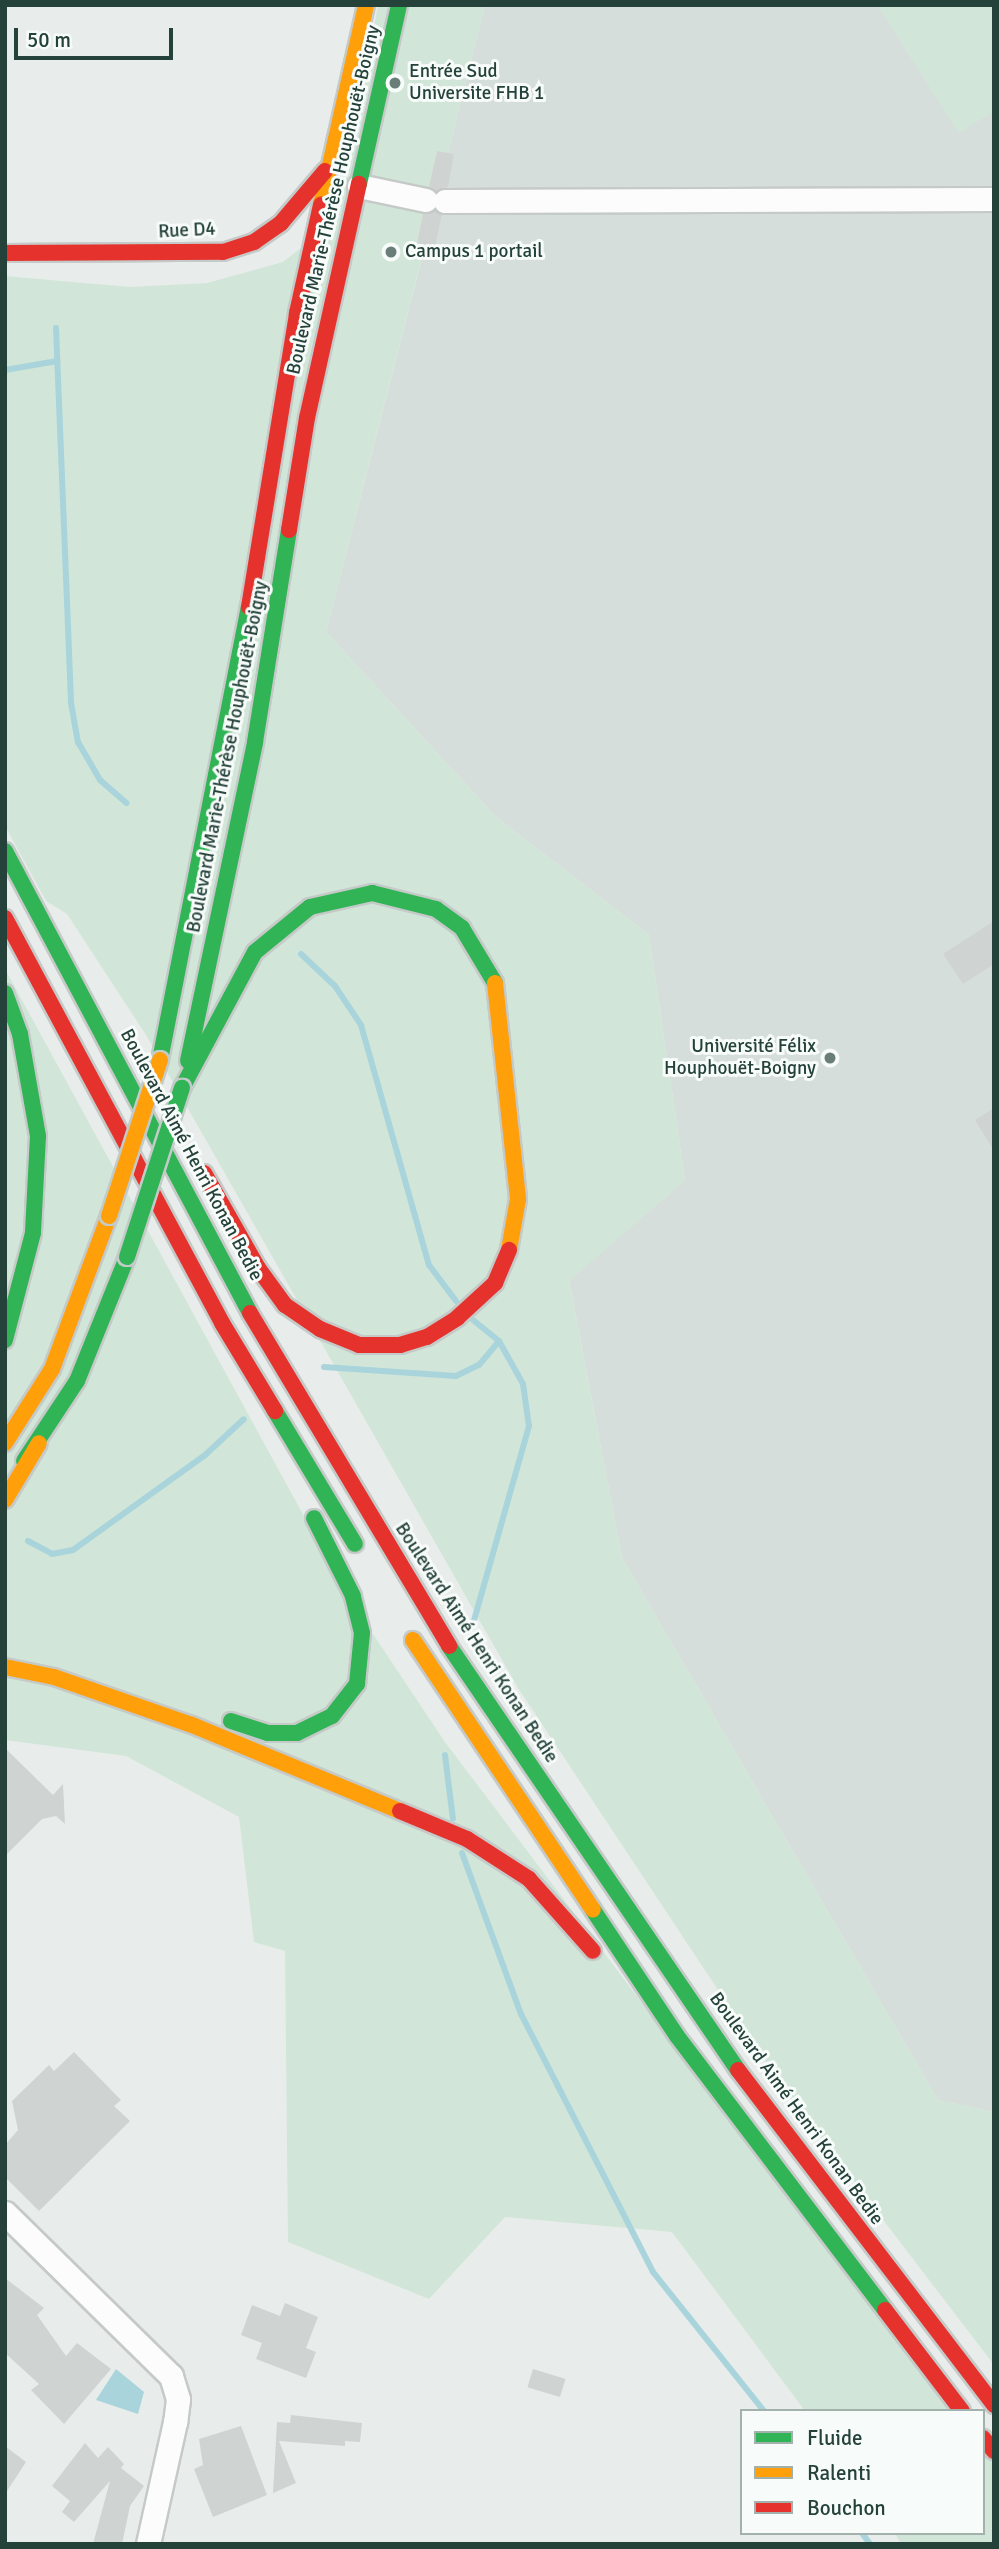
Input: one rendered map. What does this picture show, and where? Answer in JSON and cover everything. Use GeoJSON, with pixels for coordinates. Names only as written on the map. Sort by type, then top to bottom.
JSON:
{"type":"FeatureCollection","features":[{"type":"Feature","properties":{"kind":"main road","name":"Boulevard Marie-Thérèse Houphouët-Boigny"},"geometry":{"type":"LineString","coordinates":[[5,1443],[52,1369],[109,1216],[160,1060],[239,666],[297,313],[366,5]]}},
{"type":"Feature","properties":{"kind":"main road","name":"Boulevard Marie-Thérèse Houphouët-Boigny"},"geometry":{"type":"LineString","coordinates":[[5,1484],[39,1443],[87,1360],[127,1257],[182,1088],[255,742],[307,418],[399,5]]}},
{"type":"Feature","properties":{"kind":"main road","name":"Rue D4"},"geometry":{"type":"LineString","coordinates":[[5,253],[223,251],[254,242],[281,223],[333,160]]}},
{"type":"Feature","properties":{"kind":"main road","name":"Boulevard Aimé Henri Konan Bedie"},"geometry":{"type":"LineString","coordinates":[[5,850],[257,1326],[435,1626],[470,1681],[758,2099],[994,2405]]}},
{"type":"Feature","properties":{"kind":"main road"},"geometry":{"type":"LineString","coordinates":[[138,1058],[258,1268],[285,1304],[320,1329],[359,1345],[400,1345],[427,1337],[457,1318],[495,1283],[507,1261],[515,1236],[518,1199],[500,1007],[495,978],[462,928],[436,909],[372,893],[310,907],[255,952],[182,1088]]}},
{"type":"Feature","properties":{"kind":"main road"},"geometry":{"type":"LineString","coordinates":[[31,897],[62,927],[90,974]]}},
{"type":"Feature","properties":{"kind":"main road"},"geometry":{"type":"LineString","coordinates":[[5,918],[222,1323],[365,1559]]}},
{"type":"Feature","properties":{"kind":"main road"},"geometry":{"type":"LineString","coordinates":[[5,993],[20,1034],[38,1136],[33,1233],[5,1340]]}},
{"type":"Feature","properties":{"kind":"main road"},"geometry":{"type":"LineString","coordinates":[[20,1653],[268,1733],[297,1733],[315,1726],[346,1702],[357,1684],[362,1633],[353,1596],[222,1323]]}},
{"type":"Feature","properties":{"kind":"main road"},"geometry":{"type":"LineString","coordinates":[[5,1500],[39,1443]]}},
{"type":"Feature","properties":{"kind":"main road"},"geometry":{"type":"LineString","coordinates":[[407,1630],[450,1701],[677,2036],[960,2409]]}},
{"type":"Feature","properties":{"kind":"main road"},"geometry":{"type":"LineString","coordinates":[[5,1667],[54,1677],[192,1725],[467,1839],[529,1879],[602,1961]]}},
{"type":"Feature","properties":{"kind":"main road"},"geometry":{"type":"LineString","coordinates":[[631,2001],[652,2021],[677,2036]]}},
{"type":"Feature","properties":{"kind":"street"},"geometry":{"type":"LineString","coordinates":[[359,186],[436,200],[994,199]]}},
{"type":"Feature","properties":{"kind":"street"},"geometry":{"type":"LineString","coordinates":[[5,2213],[171,2376],[178,2399],[175,2422],[148,2544]]}},
{"type":"Feature","properties":{"kind":"shaded area","name":"Université Félix Houphouët-Boigny"},"geometry":{"type":"Polygon","coordinates":[[[485,5],[994,5],[994,2112],[938,2100],[622,1558],[569,1280],[685,1180],[649,935],[495,816],[326,632],[425,246],[417,243],[437,151],[448,153],[485,5]]]}},
{"type":"Feature","properties":{"kind":"green space"},"geometry":{"type":"Polygon","coordinates":[[[378,5],[485,5],[448,153],[437,151],[417,243],[425,245],[326,632],[495,816],[649,935],[685,1180],[569,1281],[622,1558],[938,2100],[994,2112],[994,2365],[787,2094],[518,1688],[146,1035],[67,914],[46,901],[5,826],[5,276],[130,287],[207,283],[283,262],[315,237],[344,190],[378,5]]]}},
{"type":"Feature","properties":{"kind":"green space"},"geometry":{"type":"Polygon","coordinates":[[[877,5],[993,5],[994,111],[959,133],[877,5]]]}},
{"type":"Feature","properties":{"kind":"green space"},"geometry":{"type":"Polygon","coordinates":[[[5,969],[347,1595],[445,1742],[948,2409],[804,2409],[672,2232],[505,2217],[429,2299],[288,2242],[285,1951],[254,1942],[239,1817],[126,1756],[5,1740],[5,969]]]}},
{"type":"Feature","properties":{"kind":"green space"},"geometry":{"type":"Polygon","coordinates":[[[985,2454],[994,2465],[994,2544],[901,2544],[896,2535],[985,2535],[985,2454]]]}},
{"type":"Feature","properties":{"kind":"water"},"geometry":{"type":"Polygon","coordinates":[[[116,2369],[144,2392],[138,2414],[96,2400],[116,2369]]]}},
{"type":"Feature","properties":{"kind":"building"},"geometry":{"type":"Polygon","coordinates":[[[437,151],[454,154],[448,187],[436,191],[429,186],[437,151]]]}},
{"type":"Feature","properties":{"kind":"building"},"geometry":{"type":"Polygon","coordinates":[[[435,210],[442,214],[435,247],[417,243],[423,214],[435,210]]]}},
{"type":"Feature","properties":{"kind":"building"},"geometry":{"type":"Polygon","coordinates":[[[994,921],[994,964],[963,984],[943,954],[994,921]]]}},
{"type":"Feature","properties":{"kind":"building"},"geometry":{"type":"Polygon","coordinates":[[[994,1108],[994,1151],[975,1120],[994,1108]]]}},
{"type":"Feature","properties":{"kind":"building"},"geometry":{"type":"Polygon","coordinates":[[[5,1748],[53,1795],[63,1784],[65,1824],[56,1816],[42,1819],[5,1856],[5,1748]]]}},
{"type":"Feature","properties":{"kind":"building"},"geometry":{"type":"Polygon","coordinates":[[[74,2052],[121,2100],[114,2106],[130,2121],[39,2211],[5,2177],[5,2145],[18,2130],[12,2101],[49,2065],[54,2071],[74,2052]]]}},
{"type":"Feature","properties":{"kind":"building"},"geometry":{"type":"Polygon","coordinates":[[[5,2278],[44,2308],[37,2315],[66,2356],[77,2343],[111,2369],[64,2424],[31,2390],[39,2384],[5,2353],[5,2278]]]}},
{"type":"Feature","properties":{"kind":"building"},"geometry":{"type":"Polygon","coordinates":[[[285,2303],[318,2317],[306,2348],[316,2352],[306,2378],[256,2359],[262,2343],[241,2335],[252,2305],[280,2316],[285,2303]]]}},
{"type":"Feature","properties":{"kind":"building"},"geometry":{"type":"Polygon","coordinates":[[[533,2369],[566,2379],[560,2397],[527,2387],[533,2369]]]}},
{"type":"Feature","properties":{"kind":"building"},"geometry":{"type":"Polygon","coordinates":[[[291,2415],[362,2423],[360,2442],[345,2441],[345,2446],[279,2441],[296,2483],[273,2493],[277,2422],[290,2423],[291,2415]]]}},
{"type":"Feature","properties":{"kind":"building"},"geometry":{"type":"Polygon","coordinates":[[[241,2426],[267,2495],[213,2517],[194,2469],[203,2465],[199,2439],[241,2426]]]}},
{"type":"Feature","properties":{"kind":"building"},"geometry":{"type":"Polygon","coordinates":[[[85,2443],[98,2458],[108,2447],[124,2464],[121,2468],[144,2486],[130,2506],[122,2544],[93,2544],[110,2481],[74,2522],[62,2512],[70,2501],[52,2486],[85,2443]]]}},
{"type":"Feature","properties":{"kind":"building"},"geometry":{"type":"Polygon","coordinates":[[[5,2446],[26,2462],[5,2494],[5,2446]]]}},
{"type":"Feature","properties":{"kind":"waterway"},"geometry":{"type":"LineString","coordinates":[[56,328],[71,703],[78,742],[100,780],[126,803]]}},
{"type":"Feature","properties":{"kind":"waterway"},"geometry":{"type":"LineString","coordinates":[[5,370],[57,361]]}},
{"type":"Feature","properties":{"kind":"waterway"},"geometry":{"type":"LineString","coordinates":[[301,954],[335,986],[361,1025],[429,1265],[456,1301]]}},
{"type":"Feature","properties":{"kind":"waterway"},"geometry":{"type":"LineString","coordinates":[[473,1320],[499,1341],[523,1384],[529,1426],[474,1620]]}},
{"type":"Feature","properties":{"kind":"waterway"},"geometry":{"type":"LineString","coordinates":[[324,1367],[456,1376],[479,1365],[499,1341]]}},
{"type":"Feature","properties":{"kind":"waterway"},"geometry":{"type":"LineString","coordinates":[[28,1541],[52,1554],[73,1550],[204,1456],[244,1419]]}},
{"type":"Feature","properties":{"kind":"waterway"},"geometry":{"type":"LineString","coordinates":[[445,1755],[453,1819]]}},
{"type":"Feature","properties":{"kind":"waterway"},"geometry":{"type":"LineString","coordinates":[[462,1853],[521,2014],[653,2272],[762,2409]]}},
{"type":"Feature","properties":{"kind":"waterway"},"geometry":{"type":"LineString","coordinates":[[863,2535],[870,2544]]}},
{"type":"Feature","properties":{"kind":"traffic: fast"},"geometry":{"type":"LineString","coordinates":[[359,184],[399,5]]}},
{"type":"Feature","properties":{"kind":"traffic: fast"},"geometry":{"type":"LineString","coordinates":[[188,1061],[255,742],[289,530]]}},
{"type":"Feature","properties":{"kind":"traffic: fast"},"geometry":{"type":"LineString","coordinates":[[160,1060],[249,607]]}},
{"type":"Feature","properties":{"kind":"traffic: fast"},"geometry":{"type":"LineString","coordinates":[[5,851],[250,1313]]}},
{"type":"Feature","properties":{"kind":"traffic: fast"},"geometry":{"type":"LineString","coordinates":[[182,1088],[255,952],[310,907],[372,893],[436,909],[462,928],[495,983]]}},
{"type":"Feature","properties":{"kind":"traffic: fast"},"geometry":{"type":"LineString","coordinates":[[5,993],[20,1034],[38,1136],[33,1233],[5,1340]]}},
{"type":"Feature","properties":{"kind":"traffic: fast"},"geometry":{"type":"LineString","coordinates":[[127,1257],[182,1088]]}},
{"type":"Feature","properties":{"kind":"traffic: fast"},"geometry":{"type":"LineString","coordinates":[[24,1461],[77,1381],[127,1257]]}},
{"type":"Feature","properties":{"kind":"traffic: fast"},"geometry":{"type":"LineString","coordinates":[[275,1411],[355,1544]]}},
{"type":"Feature","properties":{"kind":"traffic: fast"},"geometry":{"type":"LineString","coordinates":[[231,1721],[268,1733],[297,1733],[332,1716],[357,1684],[362,1633],[353,1596],[314,1518]]}},
{"type":"Feature","properties":{"kind":"traffic: fast"},"geometry":{"type":"LineString","coordinates":[[449,1646],[738,2070]]}},
{"type":"Feature","properties":{"kind":"traffic: fast"},"geometry":{"type":"LineString","coordinates":[[593,1910],[677,2036],[885,2310]]}},
{"type":"Feature","properties":{"kind":"traffic: slow"},"geometry":{"type":"LineString","coordinates":[[321,205],[366,5]]}},
{"type":"Feature","properties":{"kind":"traffic: slow"},"geometry":{"type":"LineString","coordinates":[[495,983],[518,1199],[509,1250]]}},
{"type":"Feature","properties":{"kind":"traffic: slow"},"geometry":{"type":"LineString","coordinates":[[109,1216],[160,1060]]}},
{"type":"Feature","properties":{"kind":"traffic: slow"},"geometry":{"type":"LineString","coordinates":[[5,1443],[52,1369],[109,1216]]}},
{"type":"Feature","properties":{"kind":"traffic: slow"},"geometry":{"type":"LineString","coordinates":[[5,1500],[39,1443]]}},
{"type":"Feature","properties":{"kind":"traffic: slow"},"geometry":{"type":"LineString","coordinates":[[413,1640],[593,1910]]}},
{"type":"Feature","properties":{"kind":"traffic: slow"},"geometry":{"type":"LineString","coordinates":[[5,1667],[54,1677],[192,1725],[400,1811]]}},
{"type":"Feature","properties":{"kind":"traffic: jam"},"geometry":{"type":"LineString","coordinates":[[5,253],[223,252],[254,242],[281,223],[325,171]]}},
{"type":"Feature","properties":{"kind":"traffic: jam"},"geometry":{"type":"LineString","coordinates":[[289,530],[307,418],[359,184]]}},
{"type":"Feature","properties":{"kind":"traffic: jam"},"geometry":{"type":"LineString","coordinates":[[249,607],[297,313],[321,205]]}},
{"type":"Feature","properties":{"kind":"traffic: jam"},"geometry":{"type":"LineString","coordinates":[[5,918],[222,1323],[275,1411]]}},
{"type":"Feature","properties":{"kind":"traffic: jam"},"geometry":{"type":"LineString","coordinates":[[204,1173],[258,1268],[285,1305],[320,1329],[359,1345],[400,1345],[427,1337],[457,1318],[495,1283],[509,1250]]}},
{"type":"Feature","properties":{"kind":"traffic: jam"},"geometry":{"type":"LineString","coordinates":[[250,1313],[449,1646]]}},
{"type":"Feature","properties":{"kind":"traffic: jam"},"geometry":{"type":"LineString","coordinates":[[400,1811],[467,1839],[529,1879],[593,1951]]}},
{"type":"Feature","properties":{"kind":"traffic: jam"},"geometry":{"type":"LineString","coordinates":[[738,2070],[994,2405]]}},
{"type":"Feature","properties":{"kind":"traffic: jam"},"geometry":{"type":"LineString","coordinates":[[885,2310],[960,2409]]}},
{"type":"Feature","properties":{"kind":"traffic: jam"},"geometry":{"type":"LineString","coordinates":[[985,2440],[994,2451]]}},
{"type":"Feature","properties":{"kind":"place","name":"Entrée Sud Universite FHB 1"},"geometry":{"type":"Point","coordinates":[395,83]}},
{"type":"Feature","properties":{"kind":"place","name":"Campus 1 portail"},"geometry":{"type":"Point","coordinates":[391,252]}},
{"type":"Feature","properties":{"kind":"place","name":"Université Félix Houphouët-Boigny"},"geometry":{"type":"Point","coordinates":[830,1058]}}]}
